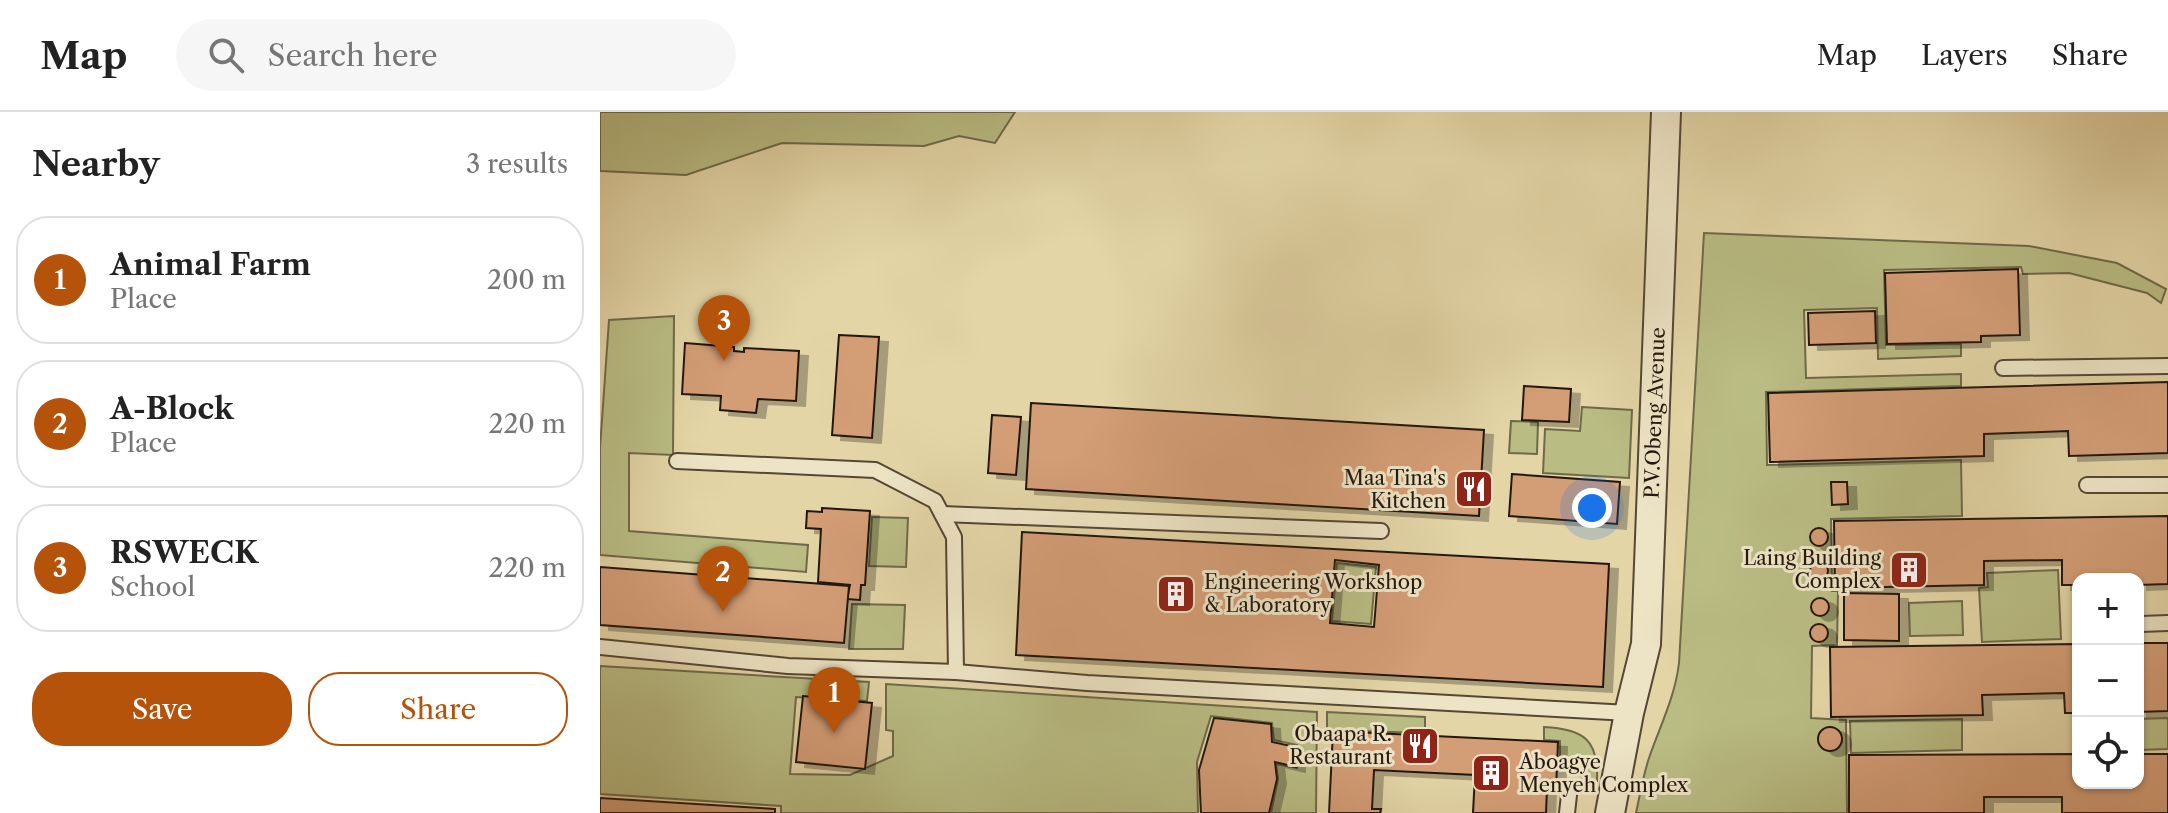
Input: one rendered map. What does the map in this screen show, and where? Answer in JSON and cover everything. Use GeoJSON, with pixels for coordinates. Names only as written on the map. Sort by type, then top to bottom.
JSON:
{"type":"FeatureCollection","features":[{"type":"Feature","properties":{"kind":"street","name":"P.V.Obeng Avenue"},"geometry":{"type":"LineString","coordinates":[[1610,813],[1646,644],[1666,112]]}},
{"type":"Feature","properties":{"kind":"lane"},"geometry":{"type":"LineString","coordinates":[[2003,368],[2168,366]]}},
{"type":"Feature","properties":{"kind":"lane"},"geometry":{"type":"LineString","coordinates":[[677,461],[875,470],[935,501],[954,537],[956,672]]}},
{"type":"Feature","properties":{"kind":"lane"},"geometry":{"type":"LineString","coordinates":[[2087,485],[2168,485]]}},
{"type":"Feature","properties":{"kind":"lane"},"geometry":{"type":"LineString","coordinates":[[942,514],[1381,531]]}},
{"type":"Feature","properties":{"kind":"lane"},"geometry":{"type":"LineString","coordinates":[[2144,624],[2168,623]]}},
{"type":"Feature","properties":{"kind":"lane"},"geometry":{"type":"LineString","coordinates":[[600,647],[788,666],[956,672],[1103,684],[1629,713]]}},
{"type":"Feature","properties":{"kind":"lane"},"geometry":{"type":"LineString","coordinates":[[1567,813],[1569,795]]}},
{"type":"Feature","properties":{"kind":"green space"},"geometry":{"type":"Polygon","coordinates":[[[600,112],[1015,112],[995,143],[959,136],[924,146],[782,143],[686,175],[600,171],[600,112]]]}},
{"type":"Feature","properties":{"kind":"green space"},"geometry":{"type":"Polygon","coordinates":[[[1704,233],[2029,246],[2117,263],[2166,289],[2161,303],[2147,293],[2069,273],[2023,274],[2021,267],[1884,270],[1886,345],[1961,344],[1961,356],[1878,359],[1877,308],[1804,310],[1806,378],[1961,374],[1961,386],[1766,392],[1767,465],[1961,460],[1962,516],[1831,519],[1832,591],[1838,591],[1837,645],[1812,646],[1811,718],[1846,720],[1847,813],[1636,813],[1647,765],[1671,700],[1679,663],[1704,233]]]}},
{"type":"Feature","properties":{"kind":"green space"},"geometry":{"type":"Polygon","coordinates":[[[674,316],[673,455],[629,453],[629,531],[808,545],[806,572],[600,555],[600,448],[609,320],[674,316]]]}},
{"type":"Feature","properties":{"kind":"green space"},"geometry":{"type":"Polygon","coordinates":[[[1582,407],[1632,410],[1629,478],[1543,473],[1545,429],[1580,431],[1582,407]]]}},
{"type":"Feature","properties":{"kind":"green space"},"geometry":{"type":"Polygon","coordinates":[[[1511,421],[1538,422],[1537,454],[1509,453],[1511,421]]]}},
{"type":"Feature","properties":{"kind":"green space"},"geometry":{"type":"Polygon","coordinates":[[[872,517],[908,518],[906,567],[869,566],[872,517]]]}},
{"type":"Feature","properties":{"kind":"green space"},"geometry":{"type":"Polygon","coordinates":[[[1337,563],[1376,567],[1371,624],[1332,621],[1337,563]]]}},
{"type":"Feature","properties":{"kind":"green space"},"geometry":{"type":"Polygon","coordinates":[[[2058,570],[2061,639],[1982,642],[1979,588],[1988,587],[1987,573],[2058,570]]]}},
{"type":"Feature","properties":{"kind":"green space"},"geometry":{"type":"Polygon","coordinates":[[[1962,601],[1963,635],[1910,636],[1909,603],[1962,601]]]}},
{"type":"Feature","properties":{"kind":"green space"},"geometry":{"type":"Polygon","coordinates":[[[852,604],[905,605],[903,649],[849,649],[852,604]]]}},
{"type":"Feature","properties":{"kind":"green space"},"geometry":{"type":"Polygon","coordinates":[[[600,666],[869,682],[867,701],[796,697],[790,774],[850,775],[893,756],[893,731],[886,730],[886,684],[1317,712],[1316,813],[1271,813],[1278,779],[1276,764],[1297,768],[1297,745],[1274,740],[1272,723],[1211,716],[1197,762],[1198,813],[781,813],[781,806],[600,794],[600,666]]]}},
{"type":"Feature","properties":{"kind":"green space"},"geometry":{"type":"Polygon","coordinates":[[[1327,712],[1425,717],[1425,733],[1327,730],[1327,712]]]}},
{"type":"Feature","properties":{"kind":"green space"},"geometry":{"type":"Polygon","coordinates":[[[2168,718],[2168,749],[2144,750],[2144,719],[2168,718]]]}},
{"type":"Feature","properties":{"kind":"green space"},"geometry":{"type":"Polygon","coordinates":[[[1962,719],[1962,750],[1851,753],[1850,721],[1962,719]]]}},
{"type":"Feature","properties":{"kind":"green space"},"geometry":{"type":"Polygon","coordinates":[[[1544,727],[1569,730],[1586,739],[1595,755],[1597,781],[1586,780],[1560,761],[1560,741],[1544,740],[1544,727]]]}},
{"type":"Feature","properties":{"kind":"building"},"geometry":{"type":"Polygon","coordinates":[[[2018,269],[2020,335],[1981,336],[1981,342],[1887,344],[1885,273],[2018,269]]]}},
{"type":"Feature","properties":{"kind":"building"},"geometry":{"type":"Polygon","coordinates":[[[1875,311],[1876,343],[1809,345],[1808,313],[1875,311]]]}},
{"type":"Feature","properties":{"kind":"building"},"geometry":{"type":"Polygon","coordinates":[[[839,335],[879,337],[872,438],[832,435],[839,335]]]}},
{"type":"Feature","properties":{"kind":"building"},"geometry":{"type":"Polygon","coordinates":[[[685,343],[734,347],[734,351],[744,352],[744,348],[799,351],[796,401],[758,399],[756,413],[720,410],[721,396],[682,394],[685,343]]]}},
{"type":"Feature","properties":{"kind":"building"},"geometry":{"type":"Polygon","coordinates":[[[2168,382],[2168,453],[2069,456],[2068,431],[1984,434],[1984,456],[1770,462],[1768,393],[2168,382]]]}},
{"type":"Feature","properties":{"kind":"building"},"geometry":{"type":"Polygon","coordinates":[[[1524,386],[1571,389],[1569,422],[1522,420],[1524,386]]]}},
{"type":"Feature","properties":{"kind":"building"},"geometry":{"type":"Polygon","coordinates":[[[1031,403],[1484,430],[1479,516],[1026,489],[1031,403]]]}},
{"type":"Feature","properties":{"kind":"building"},"geometry":{"type":"Polygon","coordinates":[[[992,415],[1021,417],[1016,475],[988,473],[992,415]]]}},
{"type":"Feature","properties":{"kind":"building"},"geometry":{"type":"Polygon","coordinates":[[[1512,474],[1620,482],[1617,524],[1509,516],[1512,474]]]}},
{"type":"Feature","properties":{"kind":"building"},"geometry":{"type":"Polygon","coordinates":[[[1831,482],[1847,482],[1848,504],[1832,505],[1831,482]]]}},
{"type":"Feature","properties":{"kind":"building"},"geometry":{"type":"Polygon","coordinates":[[[822,508],[870,511],[865,585],[861,585],[860,600],[847,599],[850,585],[818,582],[821,529],[806,528],[807,511],[822,512],[822,508]]]}},
{"type":"Feature","properties":{"kind":"building","name":"Laing Building Complex"},"geometry":{"type":"Polygon","coordinates":[[[2168,516],[2168,584],[2144,585],[2144,573],[2072,573],[2072,585],[2062,585],[2062,560],[1984,561],[1984,585],[1835,588],[1834,521],[2168,516]]]}},
{"type":"Feature","properties":{"kind":"building"},"geometry":{"type":"Polygon","coordinates":[[[1819,528],[1828,537],[1819,546],[1810,537],[1819,528]]]}},
{"type":"Feature","properties":{"kind":"building","name":"Engineering Workshop & Laboratory"},"geometry":{"type":"Polygon","coordinates":[[[1022,532],[1609,564],[1603,687],[1016,655],[1022,532]],[[1335,560],[1330,623],[1374,627],[1379,565],[1335,560]]]}},
{"type":"Feature","properties":{"kind":"building"},"geometry":{"type":"Polygon","coordinates":[[[1819,562],[1828,571],[1819,580],[1810,571],[1819,562]]]}},
{"type":"Feature","properties":{"kind":"building"},"geometry":{"type":"Polygon","coordinates":[[[600,567],[849,586],[844,643],[600,625],[600,567]]]}},
{"type":"Feature","properties":{"kind":"building"},"geometry":{"type":"Polygon","coordinates":[[[1844,593],[1899,594],[1899,641],[1844,640],[1844,593]]]}},
{"type":"Feature","properties":{"kind":"building"},"geometry":{"type":"Polygon","coordinates":[[[1820,598],[1829,607],[1820,616],[1811,607],[1820,598]]]}},
{"type":"Feature","properties":{"kind":"building"},"geometry":{"type":"Polygon","coordinates":[[[1819,624],[1828,633],[1819,642],[1810,633],[1819,624]]]}},
{"type":"Feature","properties":{"kind":"building"},"geometry":{"type":"Polygon","coordinates":[[[2144,643],[2168,643],[2168,711],[2144,712],[2144,643]]]}},
{"type":"Feature","properties":{"kind":"building"},"geometry":{"type":"Polygon","coordinates":[[[2072,644],[2072,713],[2065,713],[2064,693],[1982,695],[1983,715],[1831,717],[1830,647],[2072,644]]]}},
{"type":"Feature","properties":{"kind":"building"},"geometry":{"type":"Polygon","coordinates":[[[803,696],[872,703],[865,769],[796,762],[803,696]]]}},
{"type":"Feature","properties":{"kind":"building"},"geometry":{"type":"Polygon","coordinates":[[[1214,718],[1271,724],[1272,742],[1296,747],[1296,767],[1275,762],[1277,779],[1269,813],[1201,813],[1199,770],[1214,718]]]}},
{"type":"Feature","properties":{"kind":"building"},"geometry":{"type":"Polygon","coordinates":[[[1830,727],[1839,730],[1842,739],[1839,748],[1830,751],[1821,748],[1818,739],[1821,730],[1830,727]]]}},
{"type":"Feature","properties":{"kind":"building","name":"Aboagye Menyeh Complex"},"geometry":{"type":"Polygon","coordinates":[[[1333,731],[1558,742],[1556,789],[1547,788],[1546,813],[1473,813],[1475,775],[1374,770],[1372,809],[1381,809],[1380,813],[1329,813],[1333,731]]]}},
{"type":"Feature","properties":{"kind":"building"},"geometry":{"type":"Polygon","coordinates":[[[2072,754],[2072,789],[2144,789],[2144,754],[2168,754],[2168,813],[2062,813],[2062,797],[1984,797],[1984,813],[1849,813],[1849,755],[2072,754]]]}},
{"type":"Feature","properties":{"kind":"building"},"geometry":{"type":"Polygon","coordinates":[[[600,798],[775,809],[775,813],[600,813],[600,798]]]}},
{"type":"Feature","properties":{"kind":"place","name":"RSWECK"},"geometry":{"type":"Point","coordinates":[724,361]}},
{"type":"Feature","properties":{"kind":"place","name":"Maa Tina's Kitchen"},"geometry":{"type":"Point","coordinates":[1474,489]}},
{"type":"Feature","properties":{"kind":"place","name":"Laing Building Complex"},"geometry":{"type":"Point","coordinates":[1909,570]}},
{"type":"Feature","properties":{"kind":"place","name":"Engineering Workshop & Laboratory"},"geometry":{"type":"Point","coordinates":[1176,594]}},
{"type":"Feature","properties":{"kind":"place","name":"A-Block"},"geometry":{"type":"Point","coordinates":[723,612]}},
{"type":"Feature","properties":{"kind":"place","name":"Animal Farm"},"geometry":{"type":"Point","coordinates":[834,733]}},
{"type":"Feature","properties":{"kind":"place","name":"Obaapa R. Restaurant"},"geometry":{"type":"Point","coordinates":[1420,746]}},
{"type":"Feature","properties":{"kind":"place","name":"Aboagye Menyeh Complex"},"geometry":{"type":"Point","coordinates":[1491,773]}}]}
